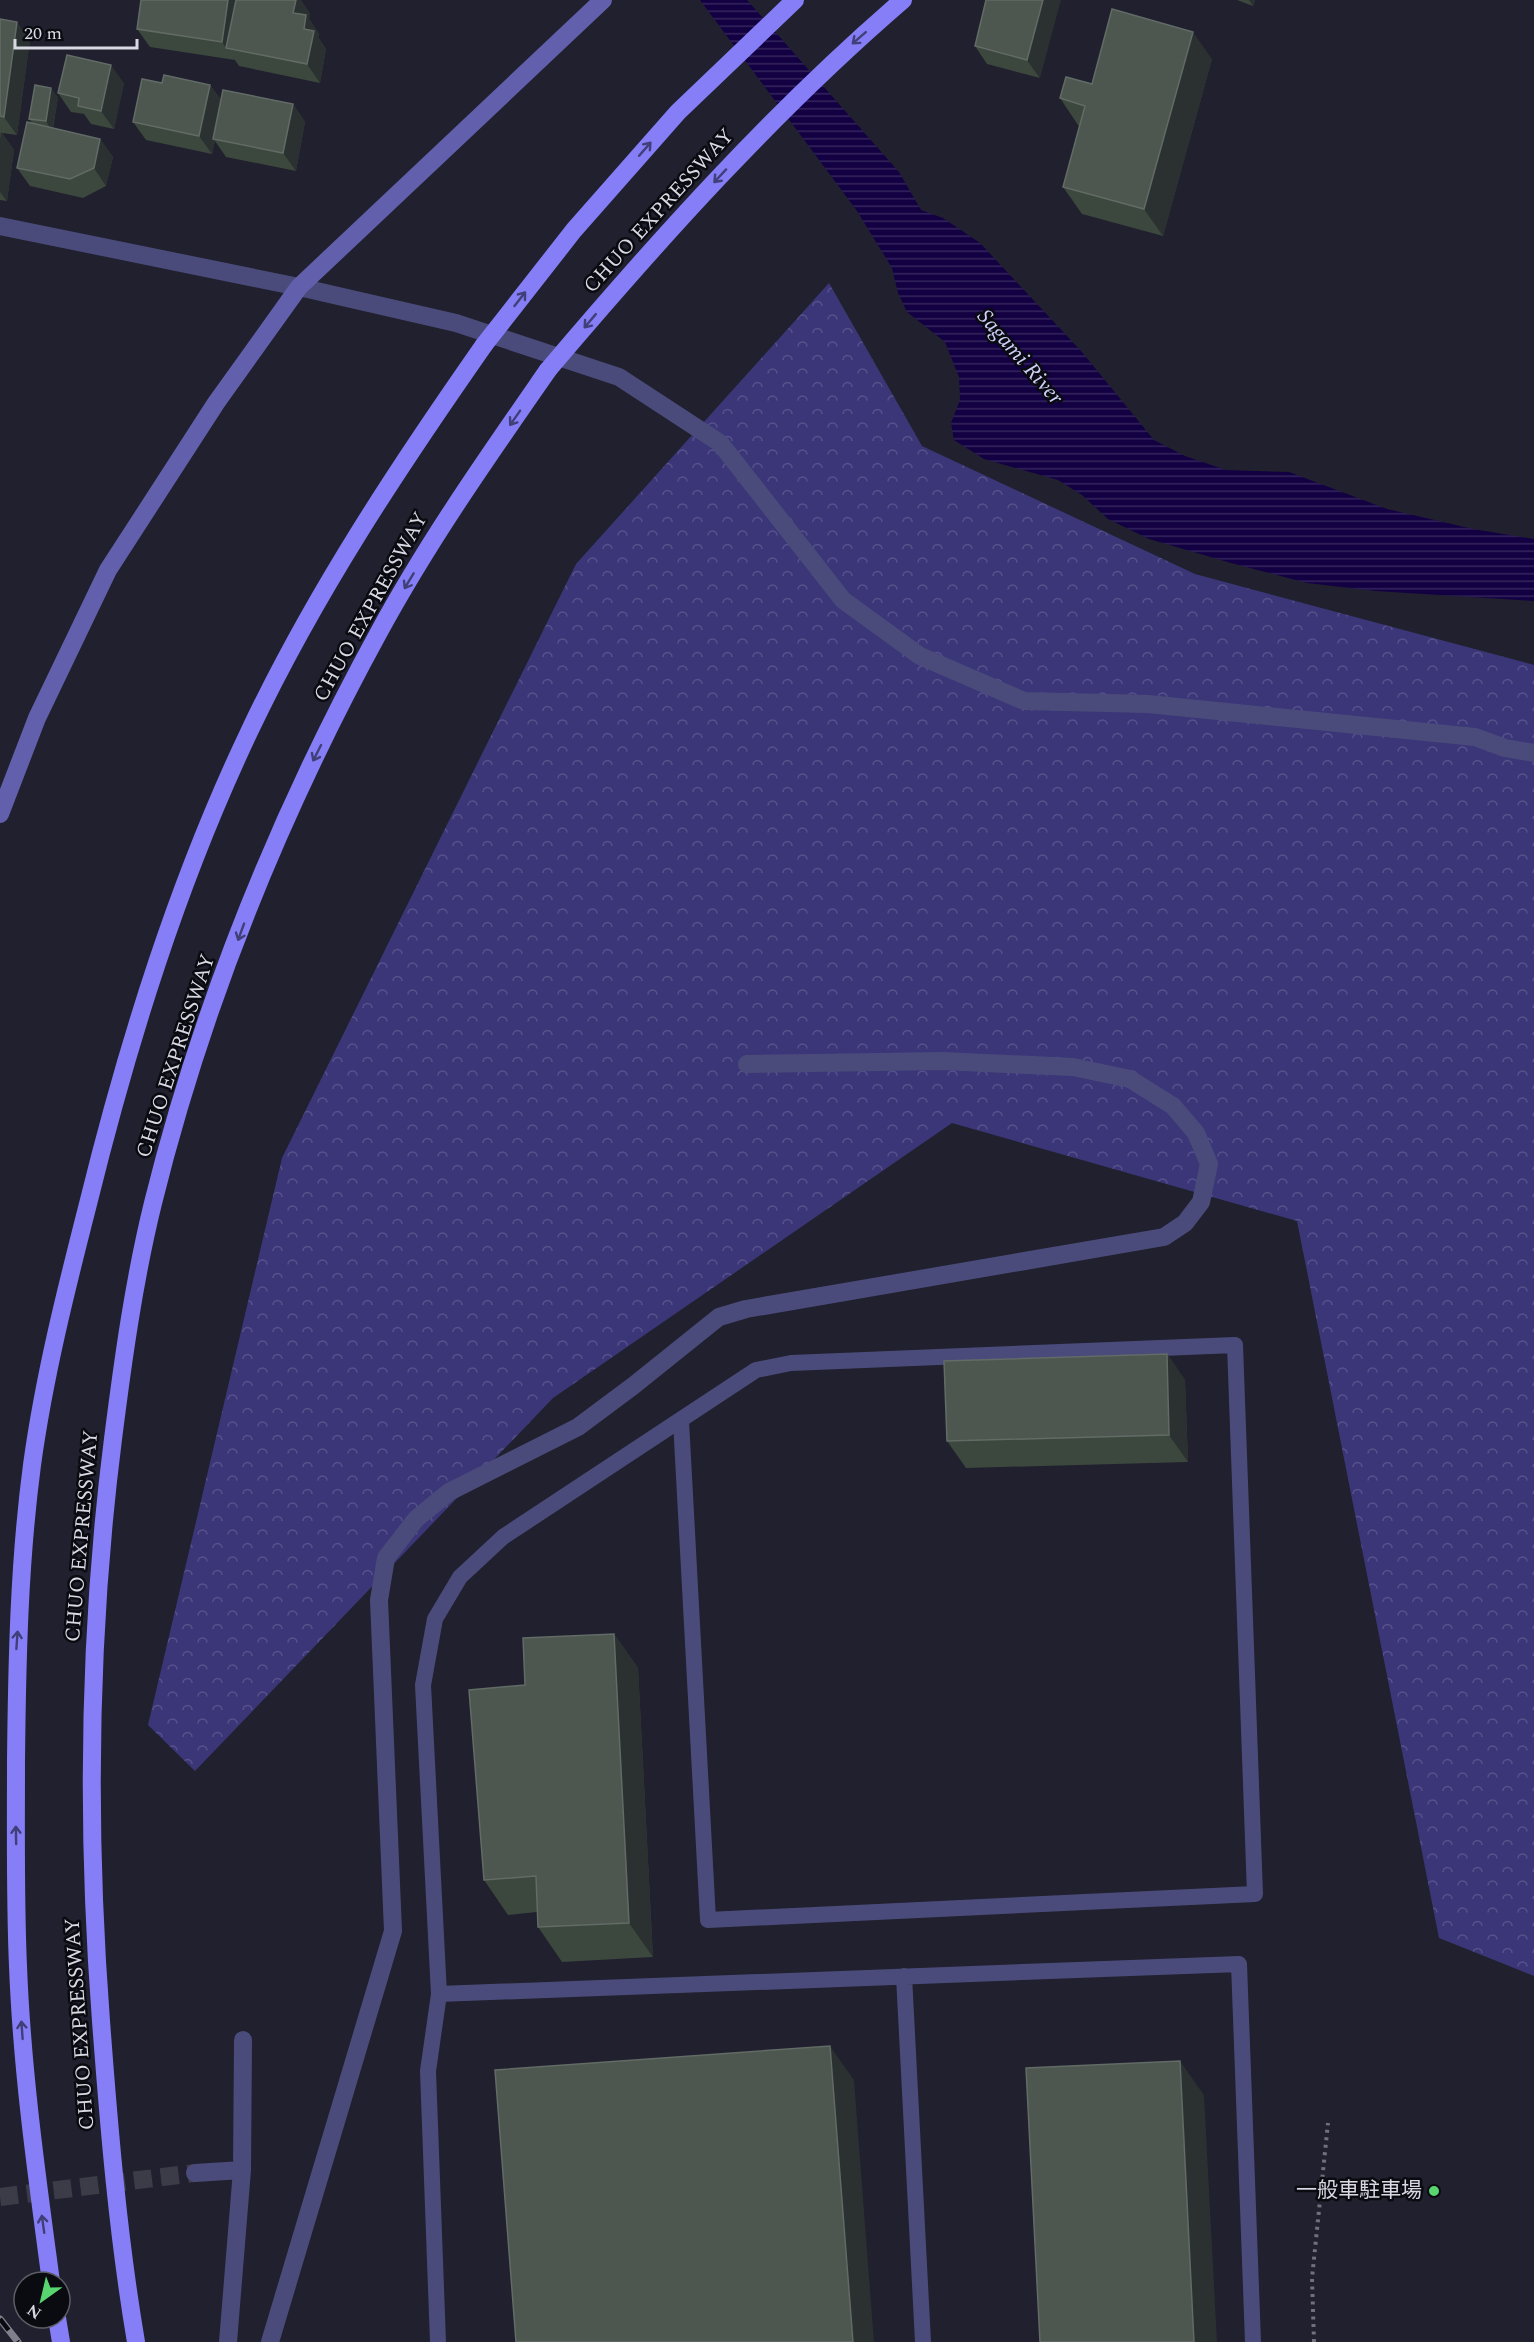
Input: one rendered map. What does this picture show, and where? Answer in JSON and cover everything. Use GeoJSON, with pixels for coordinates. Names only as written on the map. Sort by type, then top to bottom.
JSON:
{"type":"FeatureCollection","features":[{"type":"Feature","properties":{"kind":"highway","name":"CHUO EXPRESSWAY"},"geometry":{"type":"LineString","coordinates":[[49,2270],[29,2122],[18,1966],[17,1645],[33,1463],[64,1297],[100,1153],[142,1006],[187,878],[250,729],[326,585],[399,467],[484,345],[574,230],[678,112],[795,0]]}},
{"type":"Feature","properties":{"kind":"highway","name":"CHUO EXPRESSWAY"},"geometry":{"type":"LineString","coordinates":[[136,2342],[122,2250],[98,1979],[90,1830],[91,1682],[104,1511],[124,1347],[153,1203],[198,1047],[252,903],[310,766],[380,630],[459,497],[548,370],[634,268],[736,158],[843,52],[903,0]]}},
{"type":"Feature","properties":{"kind":"street"},"geometry":{"type":"LineString","coordinates":[[0,814],[37,718],[108,570],[216,403],[299,287],[603,0]]}},
{"type":"Feature","properties":{"kind":"street"},"geometry":{"type":"LineString","coordinates":[[0,226],[299,287],[456,323],[619,376],[720,443],[843,600],[920,656],[1024,701],[1148,704],[1300,719],[1475,737],[1505,748],[1534,753]]}},
{"type":"Feature","properties":{"kind":"street"},"geometry":{"type":"LineString","coordinates":[[270,2342],[393,1931],[379,1600],[386,1558],[416,1519],[449,1491],[578,1427],[719,1317],[746,1309],[1164,1237],[1185,1223],[1201,1202],[1209,1164],[1196,1132],[1173,1106],[1130,1079],[1073,1067],[943,1061],[747,1064]]}},
{"type":"Feature","properties":{"kind":"street"},"geometry":{"type":"LineString","coordinates":[[228,2342],[242,2170],[243,2040]]}},
{"type":"Feature","properties":{"kind":"street"},"geometry":{"type":"LineString","coordinates":[[195,2173],[242,2170]]}},
{"type":"Feature","properties":{"kind":"lane"},"geometry":{"type":"LineString","coordinates":[[438,2342],[428,2071],[439,1994],[423,1685],[435,1619],[460,1577],[503,1538],[756,1370],[791,1363],[1235,1345],[1255,1894],[708,1920],[681,1421]]}},
{"type":"Feature","properties":{"kind":"lane"},"geometry":{"type":"LineString","coordinates":[[439,1994],[1239,1964],[1253,2342]]}},
{"type":"Feature","properties":{"kind":"lane"},"geometry":{"type":"LineString","coordinates":[[904,1976],[923,2342]]}},
{"type":"Feature","properties":{"kind":"path"},"geometry":{"type":"LineString","coordinates":[[1314,2342],[1312,2278],[1328,2123]]}},
{"type":"Feature","properties":{"kind":"green space"},"geometry":{"type":"Polygon","coordinates":[[[829,283],[922,446],[1195,574],[1534,665],[1534,1976],[1439,1938],[1297,1221],[952,1123],[553,1398],[195,1771],[148,1725],[282,1158],[576,564],[829,283]]]}},
{"type":"Feature","properties":{"kind":"water","name":"Sagami River"},"geometry":{"type":"Polygon","coordinates":[[[700,0],[747,0],[899,172],[921,210],[943,218],[980,243],[1081,351],[1154,440],[1185,456],[1226,470],[1289,472],[1387,509],[1473,529],[1534,539],[1534,601],[1376,591],[1307,583],[1231,563],[1149,539],[1108,519],[1082,495],[1058,480],[984,459],[954,440],[951,423],[960,400],[959,377],[945,342],[907,312],[898,293],[892,268],[857,211],[700,0]]]}},
{"type":"Feature","properties":{"kind":"building"},"geometry":{"type":"Polygon","coordinates":[[[141,0],[228,0],[222,42],[137,29],[141,0]]]}},
{"type":"Feature","properties":{"kind":"building"},"geometry":{"type":"Polygon","coordinates":[[[236,0],[296,0],[293,13],[306,15],[304,29],[314,31],[307,64],[226,48],[236,0]]]}},
{"type":"Feature","properties":{"kind":"building"},"geometry":{"type":"Polygon","coordinates":[[[986,0],[1043,0],[1027,60],[975,46],[986,0]]]}},
{"type":"Feature","properties":{"kind":"building"},"geometry":{"type":"Polygon","coordinates":[[[1112,9],[1193,32],[1144,209],[1063,187],[1085,106],[1060,98],[1066,77],[1092,84],[1112,9]]]}},
{"type":"Feature","properties":{"kind":"building"},"geometry":{"type":"Polygon","coordinates":[[[0,19],[17,22],[4,117],[0,116],[0,19]]]}},
{"type":"Feature","properties":{"kind":"building"},"geometry":{"type":"Polygon","coordinates":[[[67,55],[111,65],[101,111],[78,106],[79,98],[58,93],[67,55]]]}},
{"type":"Feature","properties":{"kind":"building"},"geometry":{"type":"Polygon","coordinates":[[[164,75],[210,85],[199,136],[133,122],[142,79],[162,83],[164,75]]]}},
{"type":"Feature","properties":{"kind":"building"},"geometry":{"type":"Polygon","coordinates":[[[35,85],[51,88],[46,121],[29,119],[35,85]]]}},
{"type":"Feature","properties":{"kind":"building"},"geometry":{"type":"Polygon","coordinates":[[[223,90],[293,104],[283,153],[213,139],[223,90]]]}},
{"type":"Feature","properties":{"kind":"building"},"geometry":{"type":"Polygon","coordinates":[[[27,122],[100,139],[94,168],[70,179],[17,168],[27,122]]]}},
{"type":"Feature","properties":{"kind":"building"},"geometry":{"type":"Polygon","coordinates":[[[1167,1354],[1169,1435],[947,1441],[944,1361],[1167,1354]]]}},
{"type":"Feature","properties":{"kind":"building"},"geometry":{"type":"Polygon","coordinates":[[[614,1634],[629,1923],[538,1927],[536,1876],[484,1880],[469,1690],[525,1685],[523,1638],[614,1634]]]}},
{"type":"Feature","properties":{"kind":"building"},"geometry":{"type":"Polygon","coordinates":[[[830,2046],[853,2342],[516,2342],[495,2070],[830,2046]]]}},
{"type":"Feature","properties":{"kind":"building"},"geometry":{"type":"Polygon","coordinates":[[[1180,2061],[1194,2342],[1040,2342],[1026,2068],[1180,2061]]]}},
{"type":"Feature","properties":{"kind":"tunnel"},"geometry":{"type":"LineString","coordinates":[[0,2197],[195,2173]]}},
{"type":"Feature","properties":{"kind":"railway"},"geometry":{"type":"LineString","coordinates":[[0,2319],[18,2342]]}},
{"type":"Feature","properties":{"kind":"place","name":"一般車駐車場"},"geometry":{"type":"Point","coordinates":[1434,2191]}}]}
